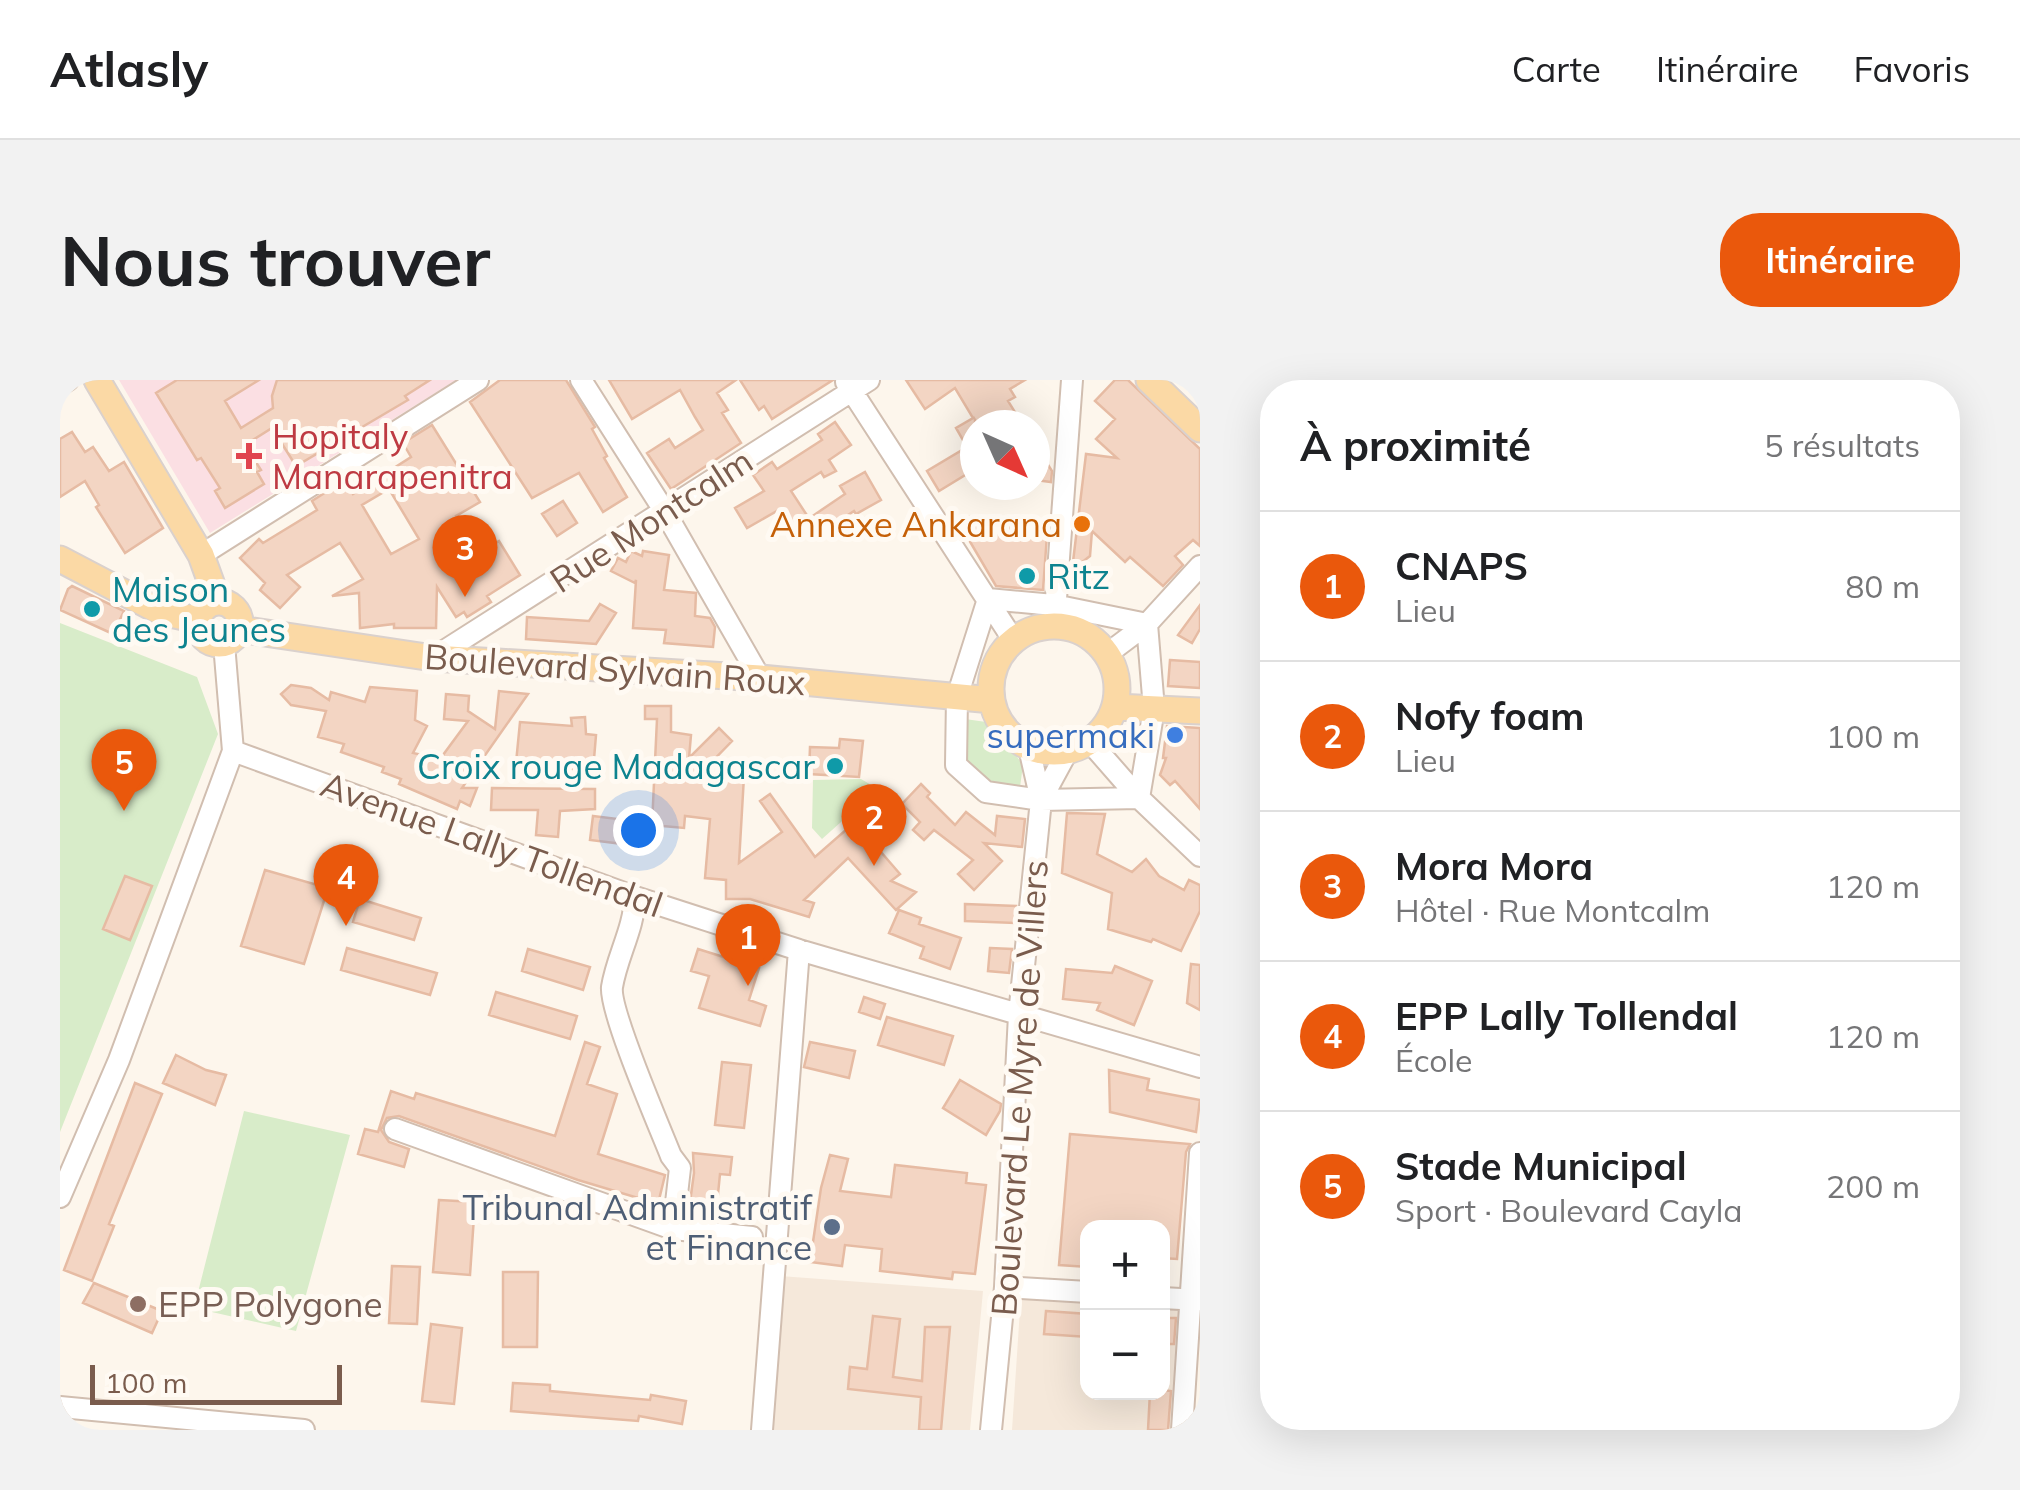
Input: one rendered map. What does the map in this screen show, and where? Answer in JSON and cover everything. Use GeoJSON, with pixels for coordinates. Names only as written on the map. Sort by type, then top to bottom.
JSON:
{"type":"FeatureCollection","features":[{"type":"Feature","properties":{"kind":"main road"},"geometry":{"type":"LineString","coordinates":[[60,558],[161,612],[208,611],[236,610],[231,636],[204,638],[208,611],[201,555],[97,380]]}},
{"type":"Feature","properties":{"kind":"main road"},"geometry":{"type":"LineString","coordinates":[[1149,380],[1200,429]]}},
{"type":"Feature","properties":{"kind":"main road"},"geometry":{"type":"LineString","coordinates":[[1054,615],[1084,633],[1107,654],[1117,679],[1116,707],[1106,727],[1078,747],[1029,748],[1011,736],[998,720],[992,700],[992,678],[1000,657],[1014,640],[1054,615]]}},
{"type":"Feature","properties":{"kind":"main road","name":"Boulevard Sylvain Roux"},"geometry":{"type":"LineString","coordinates":[[231,636],[433,658],[760,678],[992,700]]}},
{"type":"Feature","properties":{"kind":"main road"},"geometry":{"type":"LineString","coordinates":[[1116,707],[1200,711]]}},
{"type":"Feature","properties":{"kind":"street"},"geometry":{"type":"LineString","coordinates":[[60,385],[68,380]]}},
{"type":"Feature","properties":{"kind":"street"},"geometry":{"type":"LineString","coordinates":[[201,555],[478,380]]}},
{"type":"Feature","properties":{"kind":"street"},"geometry":{"type":"LineString","coordinates":[[581,380],[665,512],[760,678]]}},
{"type":"Feature","properties":{"kind":"street"},"geometry":{"type":"LineString","coordinates":[[1054,615],[1072,380]]}},
{"type":"Feature","properties":{"kind":"street"},"geometry":{"type":"LineString","coordinates":[[855,384],[1014,640]]}},
{"type":"Feature","properties":{"kind":"street","name":"Rue Montcalm"},"geometry":{"type":"LineString","coordinates":[[433,658],[665,512],[855,384]]}},
{"type":"Feature","properties":{"kind":"street"},"geometry":{"type":"LineString","coordinates":[[1107,654],[1147,624],[1200,566]]}},
{"type":"Feature","properties":{"kind":"street"},"geometry":{"type":"LineString","coordinates":[[988,599],[1054,615],[1147,624]]}},
{"type":"Feature","properties":{"kind":"street"},"geometry":{"type":"LineString","coordinates":[[988,599],[957,697],[956,765],[986,792],[1041,800],[1138,798]]}},
{"type":"Feature","properties":{"kind":"street"},"geometry":{"type":"LineString","coordinates":[[1138,798],[1154,709],[1147,624]]}},
{"type":"Feature","properties":{"kind":"street"},"geometry":{"type":"LineString","coordinates":[[61,1193],[119,1060],[232,751],[231,636]]}},
{"type":"Feature","properties":{"kind":"street"},"geometry":{"type":"LineString","coordinates":[[1078,747],[1200,856]]}},
{"type":"Feature","properties":{"kind":"street","name":"Boulevard Le Myre de Villers"},"geometry":{"type":"LineString","coordinates":[[991,1430],[1005,1286],[1019,1015],[1041,800],[1078,747]]}},
{"type":"Feature","properties":{"kind":"street"},"geometry":{"type":"LineString","coordinates":[[1029,748],[1041,800]]}},
{"type":"Feature","properties":{"kind":"street","name":"Avenue Lally Tollendal"},"geometry":{"type":"LineString","coordinates":[[232,751],[635,897],[798,950],[1200,1068]]}},
{"type":"Feature","properties":{"kind":"street"},"geometry":{"type":"LineString","coordinates":[[635,897],[634,918],[611,991],[638,1074],[680,1168],[673,1229]]}},
{"type":"Feature","properties":{"kind":"street"},"geometry":{"type":"LineString","coordinates":[[762,1430],[798,950]]}},
{"type":"Feature","properties":{"kind":"street"},"geometry":{"type":"LineString","coordinates":[[395,1129],[673,1229],[752,1237]]}},
{"type":"Feature","properties":{"kind":"street"},"geometry":{"type":"LineString","coordinates":[[1182,1430],[1194,1300],[1200,1152]]}},
{"type":"Feature","properties":{"kind":"street"},"geometry":{"type":"LineString","coordinates":[[1005,1286],[1080,1291]]}},
{"type":"Feature","properties":{"kind":"street"},"geometry":{"type":"LineString","coordinates":[[60,1406],[304,1430]]}},
{"type":"Feature","properties":{"kind":"shaded area","name":"Hopitaly Manarapenitra"},"geometry":{"type":"Polygon","coordinates":[[[119,380],[456,380],[210,533],[119,380]]]}},
{"type":"Feature","properties":{"kind":"shaded area"},"geometry":{"type":"Polygon","coordinates":[[[780,1276],[983,1291],[970,1430],[767,1430],[780,1276]]]}},
{"type":"Feature","properties":{"kind":"shaded area"},"geometry":{"type":"Polygon","coordinates":[[[1021,1294],[1080,1298],[1080,1400],[1170,1400],[1170,1303],[1190,1304],[1183,1430],[1012,1430],[1021,1294]]]}},
{"type":"Feature","properties":{"kind":"green space"},"geometry":{"type":"Polygon","coordinates":[[[60,623],[197,677],[218,734],[60,1132],[60,623]]]}},
{"type":"Feature","properties":{"kind":"green space"},"geometry":{"type":"Polygon","coordinates":[[[965,719],[993,723],[1023,765],[1020,787],[989,782],[972,770],[965,749],[965,719]]]}},
{"type":"Feature","properties":{"kind":"green space"},"geometry":{"type":"Polygon","coordinates":[[[861,779],[878,789],[822,839],[812,828],[813,780],[861,779]]]}},
{"type":"Feature","properties":{"kind":"green space"},"geometry":{"type":"Polygon","coordinates":[[[244,1111],[350,1135],[296,1331],[194,1308],[244,1111]]]}},
{"type":"Feature","properties":{"kind":"building"},"geometry":{"type":"Polygon","coordinates":[[[177,380],[259,380],[225,401],[241,428],[273,408],[277,380],[430,380],[405,396],[408,400],[296,466],[272,428],[245,445],[261,470],[257,472],[264,484],[225,508],[215,491],[220,488],[201,458],[197,460],[156,393],[177,380]]]}},
{"type":"Feature","properties":{"kind":"building"},"geometry":{"type":"Polygon","coordinates":[[[500,380],[566,380],[595,427],[592,429],[607,456],[604,458],[627,497],[603,512],[579,473],[532,498],[470,402],[500,380]]]}},
{"type":"Feature","properties":{"kind":"building"},"geometry":{"type":"Polygon","coordinates":[[[609,380],[736,380],[717,393],[728,410],[722,413],[741,443],[671,489],[647,453],[669,439],[675,448],[703,430],[680,390],[632,419],[609,380]]]}},
{"type":"Feature","properties":{"kind":"building"},"geometry":{"type":"Polygon","coordinates":[[[740,380],[833,380],[772,419],[764,406],[759,410],[740,380]]]}},
{"type":"Feature","properties":{"kind":"building"},"geometry":{"type":"Polygon","coordinates":[[[906,380],[1025,380],[1010,389],[1015,397],[1008,401],[1014,410],[968,410],[955,388],[925,409],[906,380]]]}},
{"type":"Feature","properties":{"kind":"building"},"geometry":{"type":"Polygon","coordinates":[[[1115,380],[1128,380],[1200,449],[1200,546],[1193,540],[1175,556],[1183,565],[1163,586],[1130,557],[1125,562],[1092,531],[1090,556],[1072,570],[1086,454],[1117,458],[1096,439],[1115,419],[1095,401],[1115,380]]]}},
{"type":"Feature","properties":{"kind":"building"},"geometry":{"type":"Polygon","coordinates":[[[835,422],[851,445],[829,460],[836,471],[824,477],[821,472],[791,491],[814,526],[794,539],[777,511],[747,528],[735,508],[764,491],[753,475],[772,462],[777,469],[822,440],[818,434],[835,422]]]}},
{"type":"Feature","properties":{"kind":"building"},"geometry":{"type":"Polygon","coordinates":[[[432,425],[480,502],[456,516],[465,532],[455,537],[468,560],[499,541],[520,575],[487,596],[491,602],[467,617],[464,612],[456,617],[437,587],[436,628],[394,628],[394,624],[360,628],[359,593],[332,596],[363,579],[340,543],[287,575],[300,587],[280,608],[260,590],[265,583],[240,558],[259,539],[263,543],[317,510],[312,501],[345,480],[353,494],[411,457],[403,443],[432,425]],[[389,489],[362,505],[391,554],[419,539],[389,489]]]}},
{"type":"Feature","properties":{"kind":"building"},"geometry":{"type":"Polygon","coordinates":[[[72,432],[85,452],[93,447],[109,471],[124,462],[163,528],[125,553],[96,507],[99,505],[85,481],[60,497],[60,439],[72,432]]]}},
{"type":"Feature","properties":{"kind":"building"},"geometry":{"type":"Polygon","coordinates":[[[960,451],[960,478],[939,491],[927,471],[960,451]]]}},
{"type":"Feature","properties":{"kind":"building"},"geometry":{"type":"Polygon","coordinates":[[[865,472],[881,500],[856,514],[854,511],[824,531],[814,515],[845,494],[840,486],[865,472]]]}},
{"type":"Feature","properties":{"kind":"building"},"geometry":{"type":"Polygon","coordinates":[[[563,501],[577,523],[557,536],[542,514],[563,501]]]}},
{"type":"Feature","properties":{"kind":"building"},"geometry":{"type":"Polygon","coordinates":[[[955,516],[1048,521],[1043,590],[996,586],[955,516]]]}},
{"type":"Feature","properties":{"kind":"building"},"geometry":{"type":"Polygon","coordinates":[[[631,551],[642,556],[643,551],[669,555],[664,590],[696,593],[695,616],[710,618],[715,627],[713,647],[664,643],[666,630],[633,628],[636,580],[635,583],[611,571],[618,558],[626,562],[631,551]]]}},
{"type":"Feature","properties":{"kind":"building","name":"Maison des Jeunes"},"geometry":{"type":"Polygon","coordinates":[[[72,586],[124,611],[113,634],[60,610],[72,586]]]}},
{"type":"Feature","properties":{"kind":"building"},"geometry":{"type":"Polygon","coordinates":[[[600,604],[616,613],[596,644],[526,639],[527,617],[589,621],[600,604]]]}},
{"type":"Feature","properties":{"kind":"building"},"geometry":{"type":"Polygon","coordinates":[[[1200,605],[1200,629],[1192,643],[1178,635],[1200,605]]]}},
{"type":"Feature","properties":{"kind":"building"},"geometry":{"type":"Polygon","coordinates":[[[1170,660],[1200,662],[1200,688],[1168,686],[1170,660]]]}},
{"type":"Feature","properties":{"kind":"building"},"geometry":{"type":"Polygon","coordinates":[[[291,685],[311,688],[329,700],[331,692],[365,702],[370,687],[417,691],[415,720],[427,726],[413,753],[440,759],[468,721],[444,719],[446,694],[469,696],[468,711],[495,729],[499,691],[528,694],[462,788],[477,788],[470,806],[460,801],[457,809],[399,784],[401,779],[382,772],[384,767],[341,752],[344,744],[318,737],[326,711],[291,705],[281,694],[291,685]]]}},
{"type":"Feature","properties":{"kind":"building"},"geometry":{"type":"Polygon","coordinates":[[[645,706],[671,706],[671,732],[691,735],[689,758],[719,728],[732,741],[702,772],[744,776],[739,863],[782,832],[760,801],[770,794],[815,857],[855,822],[900,874],[891,881],[916,892],[896,910],[848,858],[804,900],[814,903],[809,917],[750,899],[726,899],[726,880],[705,878],[710,819],[685,816],[684,828],[652,825],[657,719],[645,719],[645,706]]]}},
{"type":"Feature","properties":{"kind":"building"},"geometry":{"type":"Polygon","coordinates":[[[585,717],[586,734],[596,735],[593,771],[516,763],[520,722],[572,726],[571,718],[585,717]]]}},
{"type":"Feature","properties":{"kind":"building"},"geometry":{"type":"Polygon","coordinates":[[[1167,726],[1200,728],[1200,809],[1175,781],[1170,785],[1160,775],[1166,758],[1167,726]]]}},
{"type":"Feature","properties":{"kind":"building","name":"Croix rouge Madagascar"},"geometry":{"type":"Polygon","coordinates":[[[840,739],[863,741],[859,777],[809,774],[810,747],[839,748],[840,739]]]}},
{"type":"Feature","properties":{"kind":"building"},"geometry":{"type":"Polygon","coordinates":[[[921,784],[930,793],[927,797],[955,825],[966,812],[995,835],[997,816],[1025,819],[1022,847],[984,843],[1002,861],[974,890],[958,874],[973,860],[934,830],[924,840],[913,830],[920,822],[902,804],[921,784]]]}},
{"type":"Feature","properties":{"kind":"building"},"geometry":{"type":"Polygon","coordinates":[[[492,788],[595,789],[595,809],[560,811],[558,837],[536,835],[538,810],[491,810],[492,788]]]}},
{"type":"Feature","properties":{"kind":"building"},"geometry":{"type":"Polygon","coordinates":[[[1067,813],[1105,814],[1097,854],[1132,872],[1146,859],[1159,876],[1184,890],[1189,880],[1200,885],[1200,911],[1181,951],[1153,939],[1151,942],[1108,929],[1112,893],[1062,873],[1067,813]]]}},
{"type":"Feature","properties":{"kind":"building"},"geometry":{"type":"Polygon","coordinates":[[[593,816],[626,820],[623,844],[590,840],[593,816]]]}},
{"type":"Feature","properties":{"kind":"building"},"geometry":{"type":"Polygon","coordinates":[[[265,870],[328,888],[304,964],[241,946],[265,870]]]}},
{"type":"Feature","properties":{"kind":"building"},"geometry":{"type":"Polygon","coordinates":[[[125,876],[152,886],[130,940],[103,929],[125,876]]]}},
{"type":"Feature","properties":{"kind":"building"},"geometry":{"type":"Polygon","coordinates":[[[360,899],[421,918],[414,940],[353,922],[360,899]]]}},
{"type":"Feature","properties":{"kind":"building"},"geometry":{"type":"Polygon","coordinates":[[[965,904],[1016,906],[1015,923],[965,921],[965,904]]]}},
{"type":"Feature","properties":{"kind":"building"},"geometry":{"type":"Polygon","coordinates":[[[899,910],[921,918],[919,924],[961,938],[950,969],[920,958],[924,947],[889,933],[899,910]]]}},
{"type":"Feature","properties":{"kind":"building"},"geometry":{"type":"Polygon","coordinates":[[[347,948],[437,973],[430,995],[341,970],[347,948]]]}},
{"type":"Feature","properties":{"kind":"building"},"geometry":{"type":"Polygon","coordinates":[[[990,948],[1012,949],[1009,973],[988,971],[990,948]]]}},
{"type":"Feature","properties":{"kind":"building"},"geometry":{"type":"Polygon","coordinates":[[[528,949],[590,967],[583,990],[522,971],[528,949]]]}},
{"type":"Feature","properties":{"kind":"building"},"geometry":{"type":"Polygon","coordinates":[[[698,949],[759,968],[749,1000],[766,1006],[760,1026],[699,1008],[709,976],[691,971],[698,949]]]}},
{"type":"Feature","properties":{"kind":"building"},"geometry":{"type":"Polygon","coordinates":[[[1191,964],[1200,965],[1200,1010],[1187,1003],[1191,964]]]}},
{"type":"Feature","properties":{"kind":"building"},"geometry":{"type":"Polygon","coordinates":[[[1115,966],[1152,981],[1134,1025],[1097,1010],[1100,1003],[1063,999],[1066,969],[1112,973],[1115,966]]]}},
{"type":"Feature","properties":{"kind":"building"},"geometry":{"type":"Polygon","coordinates":[[[496,992],[577,1016],[570,1039],[489,1015],[496,992]]]}},
{"type":"Feature","properties":{"kind":"building"},"geometry":{"type":"Polygon","coordinates":[[[864,997],[885,1004],[880,1019],[859,1012],[864,997]]]}},
{"type":"Feature","properties":{"kind":"building"},"geometry":{"type":"Polygon","coordinates":[[[887,1017],[953,1036],[944,1065],[878,1045],[887,1017]]]}},
{"type":"Feature","properties":{"kind":"building"},"geometry":{"type":"Polygon","coordinates":[[[585,1042],[600,1047],[587,1084],[617,1094],[598,1154],[665,1175],[658,1204],[578,1180],[399,1116],[387,1118],[381,1130],[389,1142],[409,1149],[404,1167],[358,1154],[365,1129],[378,1132],[391,1091],[414,1099],[416,1093],[555,1136],[585,1042]]]}},
{"type":"Feature","properties":{"kind":"building"},"geometry":{"type":"Polygon","coordinates":[[[810,1042],[855,1051],[849,1078],[804,1067],[810,1042]]]}},
{"type":"Feature","properties":{"kind":"building"},"geometry":{"type":"Polygon","coordinates":[[[176,1055],[226,1075],[215,1105],[163,1083],[176,1055]]]}},
{"type":"Feature","properties":{"kind":"building"},"geometry":{"type":"Polygon","coordinates":[[[722,1062],[751,1065],[744,1128],[715,1125],[722,1062]]]}},
{"type":"Feature","properties":{"kind":"building"},"geometry":{"type":"Polygon","coordinates":[[[1109,1070],[1149,1079],[1147,1090],[1200,1100],[1196,1132],[1110,1112],[1109,1070]]]}},
{"type":"Feature","properties":{"kind":"building"},"geometry":{"type":"Polygon","coordinates":[[[960,1080],[1001,1104],[986,1135],[943,1108],[960,1080]]]}},
{"type":"Feature","properties":{"kind":"building"},"geometry":{"type":"Polygon","coordinates":[[[135,1083],[162,1094],[109,1224],[114,1226],[92,1281],[64,1270],[135,1083]]]}},
{"type":"Feature","properties":{"kind":"building"},"geometry":{"type":"Polygon","coordinates":[[[1070,1134],[1190,1144],[1186,1152],[1177,1259],[1170,1259],[1170,1220],[1080,1220],[1080,1266],[1059,1265],[1070,1134]]]}},
{"type":"Feature","properties":{"kind":"building"},"geometry":{"type":"Polygon","coordinates":[[[693,1153],[732,1157],[730,1175],[720,1174],[717,1204],[728,1205],[727,1221],[688,1217],[693,1153]]]}},
{"type":"Feature","properties":{"kind":"building"},"geometry":{"type":"Polygon","coordinates":[[[830,1155],[848,1159],[840,1191],[891,1197],[895,1165],[967,1173],[966,1183],[986,1185],[975,1274],[953,1272],[952,1279],[880,1271],[882,1249],[845,1245],[842,1266],[810,1262],[830,1155]]]}},
{"type":"Feature","properties":{"kind":"building"},"geometry":{"type":"Polygon","coordinates":[[[439,1200],[475,1202],[470,1275],[433,1272],[439,1200]]]}},
{"type":"Feature","properties":{"kind":"building"},"geometry":{"type":"Polygon","coordinates":[[[392,1266],[420,1267],[417,1324],[389,1323],[392,1266]]]}},
{"type":"Feature","properties":{"kind":"building"},"geometry":{"type":"Polygon","coordinates":[[[503,1272],[538,1272],[537,1347],[503,1347],[503,1272]]]}},
{"type":"Feature","properties":{"kind":"building"},"geometry":{"type":"Polygon","coordinates":[[[94,1283],[162,1311],[152,1333],[83,1303],[94,1283]]]}},
{"type":"Feature","properties":{"kind":"building"},"geometry":{"type":"Polygon","coordinates":[[[1046,1311],[1080,1313],[1080,1336],[1044,1334],[1046,1311]]]}},
{"type":"Feature","properties":{"kind":"building"},"geometry":{"type":"Polygon","coordinates":[[[873,1316],[900,1319],[893,1377],[922,1381],[925,1327],[950,1327],[941,1430],[919,1430],[921,1397],[848,1389],[850,1367],[867,1369],[873,1316]]]}},
{"type":"Feature","properties":{"kind":"building"},"geometry":{"type":"Polygon","coordinates":[[[1170,1318],[1176,1318],[1174,1344],[1170,1344],[1170,1318]]]}},
{"type":"Feature","properties":{"kind":"building"},"geometry":{"type":"Polygon","coordinates":[[[431,1324],[462,1328],[454,1404],[422,1401],[431,1324]]]}},
{"type":"Feature","properties":{"kind":"building"},"geometry":{"type":"Polygon","coordinates":[[[513,1383],[550,1385],[550,1391],[650,1400],[651,1395],[686,1401],[682,1424],[639,1416],[638,1421],[511,1411],[513,1383]]]}},
{"type":"Feature","properties":{"kind":"building"},"geometry":{"type":"Polygon","coordinates":[[[1171,1391],[1168,1430],[1148,1430],[1150,1400],[1170,1400],[1171,1391]]]}},
{"type":"Feature","properties":{"kind":"place","name":"Hopitaly Manarapenitra"},"geometry":{"type":"Point","coordinates":[249,456]}},
{"type":"Feature","properties":{"kind":"place","name":"Annexe Ankarana"},"geometry":{"type":"Point","coordinates":[1082,524]}},
{"type":"Feature","properties":{"kind":"place","name":"Ritz"},"geometry":{"type":"Point","coordinates":[1027,576]}},
{"type":"Feature","properties":{"kind":"place","name":"Mora Mora"},"geometry":{"type":"Point","coordinates":[465,597]}},
{"type":"Feature","properties":{"kind":"place","name":"Maison des Jeunes"},"geometry":{"type":"Point","coordinates":[92,609]}},
{"type":"Feature","properties":{"kind":"place","name":"supermaki"},"geometry":{"type":"Point","coordinates":[1175,735]}},
{"type":"Feature","properties":{"kind":"place","name":"Croix rouge Madagascar"},"geometry":{"type":"Point","coordinates":[835,766]}},
{"type":"Feature","properties":{"kind":"place","name":"Stade Municipal"},"geometry":{"type":"Point","coordinates":[124,811]}},
{"type":"Feature","properties":{"kind":"place","name":"Nofy foam"},"geometry":{"type":"Point","coordinates":[874,866]}},
{"type":"Feature","properties":{"kind":"place","name":"EPP Lally Tollendal"},"geometry":{"type":"Point","coordinates":[346,926]}},
{"type":"Feature","properties":{"kind":"place","name":"CNAPS"},"geometry":{"type":"Point","coordinates":[748,986]}},
{"type":"Feature","properties":{"kind":"place","name":"Tribunal Administratif et Finance"},"geometry":{"type":"Point","coordinates":[832,1227]}},
{"type":"Feature","properties":{"kind":"place","name":"EPP Polygone"},"geometry":{"type":"Point","coordinates":[138,1304]}}]}
